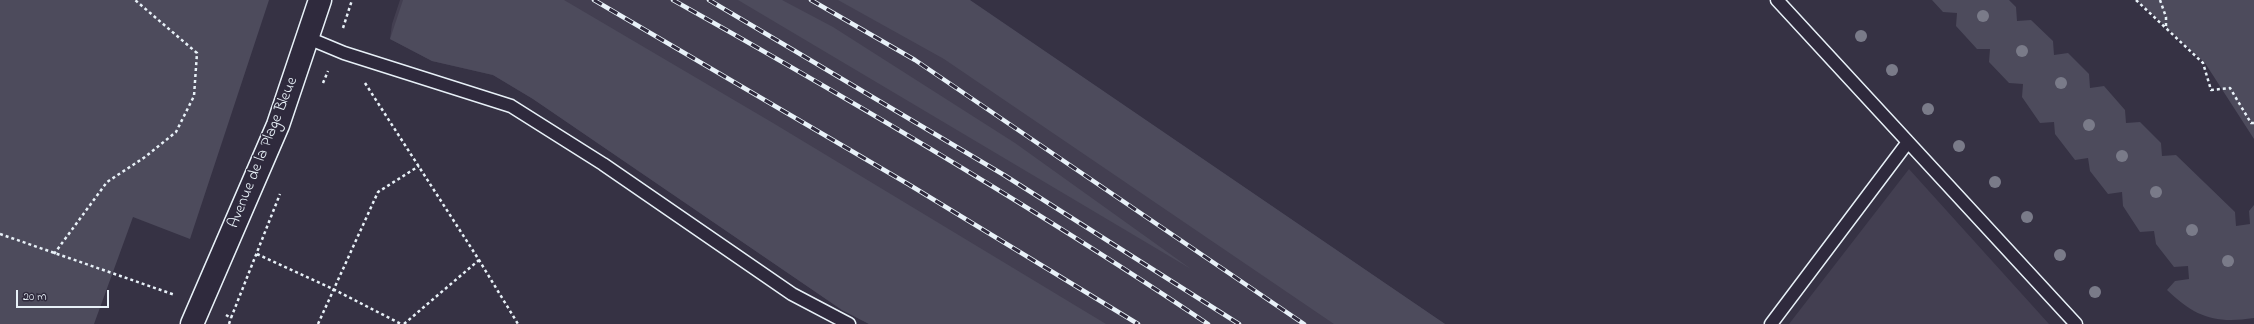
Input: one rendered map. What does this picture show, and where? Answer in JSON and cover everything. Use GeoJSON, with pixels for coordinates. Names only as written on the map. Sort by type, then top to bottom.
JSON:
{"type":"FeatureCollection","features":[{"type":"Feature","properties":{"kind":"main road","name":"Avenue de la Plage Bleue"},"geometry":{"type":"LineString","coordinates":[[192,324],[199,314],[278,125],[320,0]]}},
{"type":"Feature","properties":{"kind":"lane"},"geometry":{"type":"LineString","coordinates":[[1777,0],[2076,324]]}},
{"type":"Feature","properties":{"kind":"lane"},"geometry":{"type":"LineString","coordinates":[[308,38],[344,53],[512,106],[603,164],[792,294],[849,324]]}},
{"type":"Feature","properties":{"kind":"lane"},"geometry":{"type":"LineString","coordinates":[[1771,324],[1908,142]]}},
{"type":"Feature","properties":{"kind":"path"},"geometry":{"type":"LineString","coordinates":[[54,254],[107,182],[145,157],[176,132],[194,96],[197,53],[135,0]]}},
{"type":"Feature","properties":{"kind":"path"},"geometry":{"type":"LineString","coordinates":[[2136,0],[2203,63],[2211,90],[2230,88],[2251,123],[2254,123]]}},
{"type":"Feature","properties":{"kind":"path"},"geometry":{"type":"LineString","coordinates":[[2160,0],[2166,17],[2166,27]]}},
{"type":"Feature","properties":{"kind":"path"},"geometry":{"type":"LineString","coordinates":[[344,53],[419,166],[518,324]]}},
{"type":"Feature","properties":{"kind":"path"},"geometry":{"type":"LineString","coordinates":[[318,324],[378,192],[419,166]]}},
{"type":"Feature","properties":{"kind":"path"},"geometry":{"type":"LineString","coordinates":[[0,234],[54,254],[179,296]]}},
{"type":"Feature","properties":{"kind":"path"},"geometry":{"type":"LineString","coordinates":[[257,254],[333,289],[403,324],[479,260]]}},
{"type":"Feature","properties":{"kind":"path"},"geometry":{"type":"LineString","coordinates":[[228,324],[231,318]]}},
{"type":"Feature","properties":{"kind":"shaded area"},"geometry":{"type":"Polygon","coordinates":[[[0,0],[269,0],[190,239],[133,217],[94,324],[0,324],[0,0]]]}},
{"type":"Feature","properties":{"kind":"shaded area"},"geometry":{"type":"Polygon","coordinates":[[[400,0],[969,0],[1445,324],[869,324],[842,310],[533,99],[493,75],[432,61],[390,39],[392,24],[400,0]]]}},
{"type":"Feature","properties":{"kind":"shaded area"},"geometry":{"type":"Polygon","coordinates":[[[403,0],[564,0],[773,123],[1106,324],[869,324],[842,310],[533,99],[493,75],[432,61],[390,39],[403,0]]]}},
{"type":"Feature","properties":{"kind":"shaded area"},"geometry":{"type":"Polygon","coordinates":[[[738,0],[782,0],[833,27],[1015,143],[1191,269],[738,0]]]}},
{"type":"Feature","properties":{"kind":"shaded area"},"geometry":{"type":"Polygon","coordinates":[[[838,0],[970,0],[1445,324],[1334,324],[944,59],[838,0]]]}},
{"type":"Feature","properties":{"kind":"shaded area"},"geometry":{"type":"Polygon","coordinates":[[[1932,0],[2009,0],[2016,7],[2017,21],[2031,20],[2053,41],[2054,55],[2068,53],[2089,74],[2090,88],[2104,86],[2125,110],[2126,123],[2140,122],[2161,143],[2162,156],[2176,155],[2235,212],[2236,226],[2250,224],[2249,211],[2254,205],[2254,318],[2228,320],[2206,316],[2187,307],[2167,290],[2175,281],[2189,279],[2188,266],[2174,267],[2156,244],[2154,231],[2140,232],[2123,206],[2122,192],[2108,194],[2090,171],[2088,158],[2075,160],[2055,134],[2054,122],[2040,123],[2022,97],[2023,84],[2009,83],[1989,62],[1990,49],[1977,49],[1956,26],[1957,13],[1943,12],[1932,0]]]}},
{"type":"Feature","properties":{"kind":"shaded area"},"geometry":{"type":"Polygon","coordinates":[[[2137,0],[2254,0],[2254,139],[2205,63],[2137,0]]]}},
{"type":"Feature","properties":{"kind":"shaded area"},"geometry":{"type":"Polygon","coordinates":[[[1909,169],[2049,324],[1789,324],[1909,169]]]}},
{"type":"Feature","properties":{"kind":"railway"},"geometry":{"type":"LineString","coordinates":[[594,0],[908,184],[1138,324]]}},
{"type":"Feature","properties":{"kind":"railway"},"geometry":{"type":"LineString","coordinates":[[673,0],[809,77],[1011,197],[1208,324]]}},
{"type":"Feature","properties":{"kind":"railway"},"geometry":{"type":"LineString","coordinates":[[709,0],[1004,175],[1239,324]]}},
{"type":"Feature","properties":{"kind":"railway"},"geometry":{"type":"LineString","coordinates":[[811,0],[915,60],[1304,324]]}}]}
